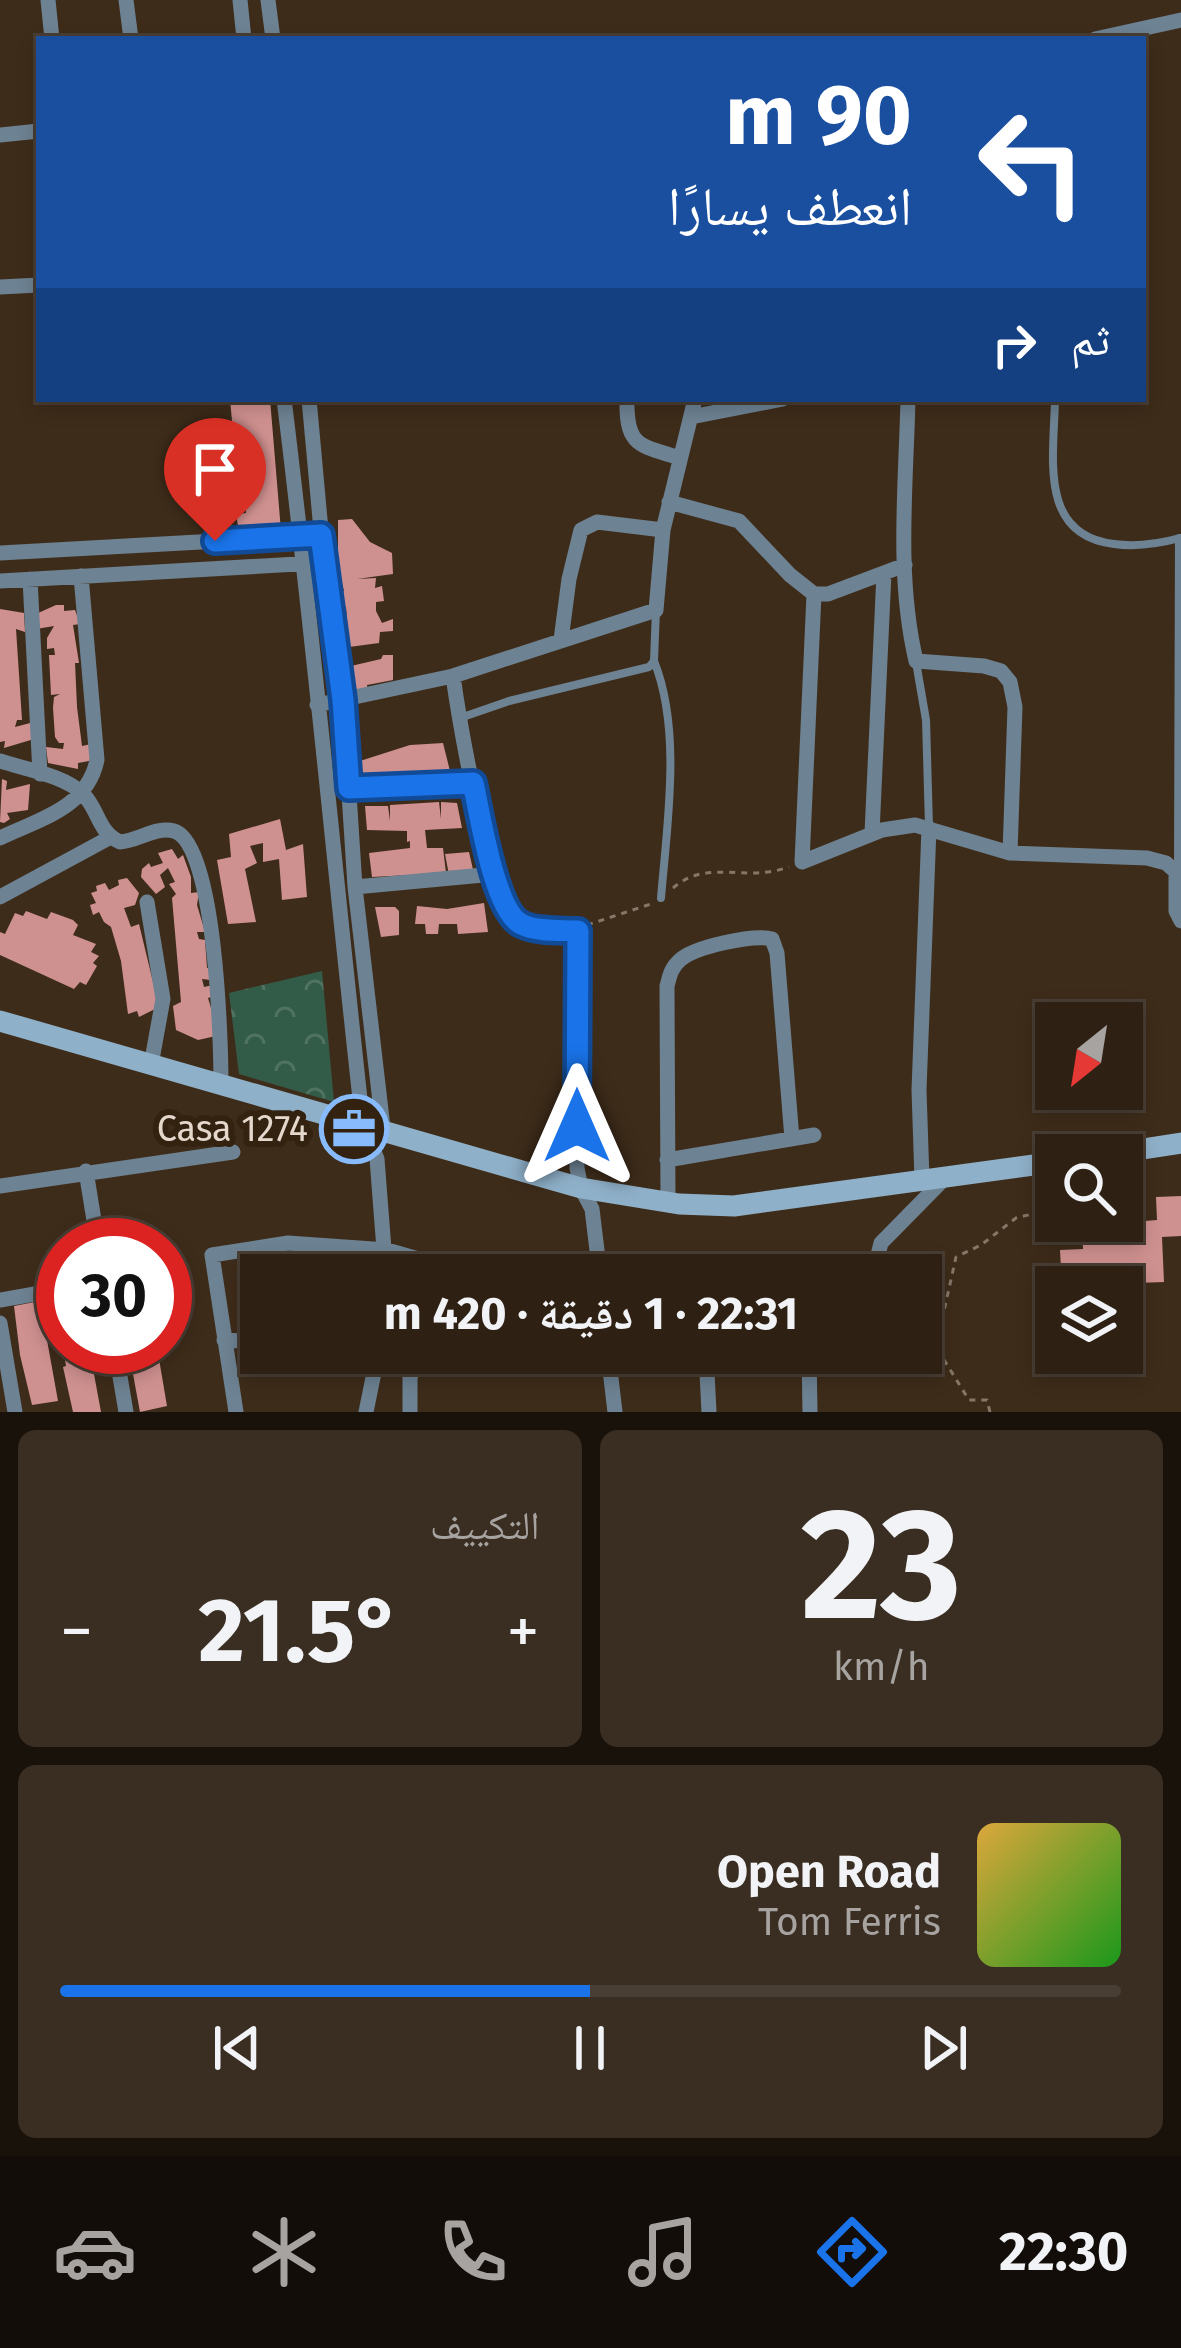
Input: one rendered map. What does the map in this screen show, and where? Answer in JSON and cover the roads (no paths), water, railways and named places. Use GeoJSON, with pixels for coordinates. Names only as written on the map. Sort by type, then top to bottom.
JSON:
{"type":"FeatureCollection","features":[{"type":"Feature","properties":{"kind":"street"},"geometry":{"type":"LineString","coordinates":[[48,0],[52,36]]}},
{"type":"Feature","properties":{"kind":"street"},"geometry":{"type":"LineString","coordinates":[[126,0],[131,36]]}},
{"type":"Feature","properties":{"kind":"street"},"geometry":{"type":"LineString","coordinates":[[241,0],[244,36]]}},
{"type":"Feature","properties":{"kind":"street"},"geometry":{"type":"LineString","coordinates":[[268,0],[273,36]]}},
{"type":"Feature","properties":{"kind":"street"},"geometry":{"type":"LineString","coordinates":[[1109,36],[1181,20]]}},
{"type":"Feature","properties":{"kind":"street"},"geometry":{"type":"LineString","coordinates":[[0,135],[36,131]]}},
{"type":"Feature","properties":{"kind":"street"},"geometry":{"type":"LineString","coordinates":[[0,287],[36,285]]}},
{"type":"Feature","properties":{"kind":"street"},"geometry":{"type":"LineString","coordinates":[[284,402],[317,706],[387,1254]]}},
{"type":"Feature","properties":{"kind":"street"},"geometry":{"type":"LineString","coordinates":[[309,402],[343,700],[373,1130]]}},
{"type":"Feature","properties":{"kind":"street"},"geometry":{"type":"LineString","coordinates":[[627,402],[628,433],[639,445],[680,458]]}},
{"type":"Feature","properties":{"kind":"street"},"geometry":{"type":"LineString","coordinates":[[317,706],[452,676],[656,610],[663,530],[694,402]]}},
{"type":"Feature","properties":{"kind":"street"},"geometry":{"type":"LineString","coordinates":[[691,417],[768,402]]}},
{"type":"Feature","properties":{"kind":"street"},"geometry":{"type":"LineString","coordinates":[[908,402],[905,565],[908,623],[916,661],[984,665],[1001,671],[1010,682],[1015,706],[1010,853]]}},
{"type":"Feature","properties":{"kind":"street"},"geometry":{"type":"LineString","coordinates":[[669,502],[740,520],[814,594],[828,594],[905,565]]}},
{"type":"Feature","properties":{"kind":"street"},"geometry":{"type":"LineString","coordinates":[[561,640],[581,530],[597,522],[663,530]]}},
{"type":"Feature","properties":{"kind":"street"},"geometry":{"type":"LineString","coordinates":[[0,553],[321,535]]}},
{"type":"Feature","properties":{"kind":"street"},"geometry":{"type":"LineString","coordinates":[[0,580],[324,563]]}},
{"type":"Feature","properties":{"kind":"street"},"geometry":{"type":"LineString","coordinates":[[872,833],[884,573]]}},
{"type":"Feature","properties":{"kind":"street"},"geometry":{"type":"LineString","coordinates":[[0,838],[84,794],[93,778],[97,760],[81,576]]}},
{"type":"Feature","properties":{"kind":"street"},"geometry":{"type":"LineString","coordinates":[[30,579],[40,774]]}},
{"type":"Feature","properties":{"kind":"street"},"geometry":{"type":"LineString","coordinates":[[814,594],[802,862],[872,833],[907,825],[1010,853],[1147,858],[1166,863],[1178,876],[1176,910],[1181,921]]}},
{"type":"Feature","properties":{"kind":"street"},"geometry":{"type":"LineString","coordinates":[[452,676],[494,874],[514,920],[526,927],[578,931],[577,1168],[592,1209],[597,1254]]}},
{"type":"Feature","properties":{"kind":"street"},"geometry":{"type":"LineString","coordinates":[[0,761],[84,794],[110,838]]}},
{"type":"Feature","properties":{"kind":"street"},"geometry":{"type":"LineString","coordinates":[[349,788],[473,783]]}},
{"type":"Feature","properties":{"kind":"street"},"geometry":{"type":"LineString","coordinates":[[922,1180],[920,1090],[929,828]]}},
{"type":"Feature","properties":{"kind":"street"},"geometry":{"type":"LineString","coordinates":[[0,897],[110,838],[131,842],[160,830],[188,838],[202,872],[218,995],[221,1085]]}},
{"type":"Feature","properties":{"kind":"street"},"geometry":{"type":"LineString","coordinates":[[355,887],[494,874]]}},
{"type":"Feature","properties":{"kind":"street"},"geometry":{"type":"LineString","coordinates":[[147,902],[163,998],[151,1064]]}},
{"type":"Feature","properties":{"kind":"street"},"geometry":{"type":"LineString","coordinates":[[668,1203],[667,986],[672,969],[684,955],[758,935],[772,939],[777,952],[792,1139]]}},
{"type":"Feature","properties":{"kind":"street"},"geometry":{"type":"LineString","coordinates":[[0,1021],[581,1188],[668,1203],[734,1206],[1035,1165]]}},
{"type":"Feature","properties":{"kind":"street"},"geometry":{"type":"LineString","coordinates":[[668,1160],[814,1135]]}},
{"type":"Feature","properties":{"kind":"street"},"geometry":{"type":"LineString","coordinates":[[1143,1149],[1181,1144]]}},
{"type":"Feature","properties":{"kind":"street"},"geometry":{"type":"LineString","coordinates":[[0,1186],[232,1152]]}},
{"type":"Feature","properties":{"kind":"street"},"geometry":{"type":"LineString","coordinates":[[86,1171],[94,1218]]}},
{"type":"Feature","properties":{"kind":"street"},"geometry":{"type":"LineString","coordinates":[[879,1254],[881,1243],[947,1176]]}},
{"type":"Feature","properties":{"kind":"street"},"geometry":{"type":"LineString","coordinates":[[236,1412],[212,1255],[288,1243],[401,1254]]}},
{"type":"Feature","properties":{"kind":"street"},"geometry":{"type":"LineString","coordinates":[[0,1300],[36,1293]]}},
{"type":"Feature","properties":{"kind":"street"},"geometry":{"type":"LineString","coordinates":[[0,1323],[15,1412]]}},
{"type":"Feature","properties":{"kind":"street"},"geometry":{"type":"LineString","coordinates":[[224,1340],[240,1341]]}},
{"type":"Feature","properties":{"kind":"street"},"geometry":{"type":"LineString","coordinates":[[0,1387],[8,1370]]}},
{"type":"Feature","properties":{"kind":"street"},"geometry":{"type":"LineString","coordinates":[[120,1374],[126,1412]]}},
{"type":"Feature","properties":{"kind":"street"},"geometry":{"type":"LineString","coordinates":[[366,1412],[375,1374]]}},
{"type":"Feature","properties":{"kind":"street"},"geometry":{"type":"LineString","coordinates":[[410,1412],[412,1374]]}},
{"type":"Feature","properties":{"kind":"street"},"geometry":{"type":"LineString","coordinates":[[610,1374],[615,1412]]}},
{"type":"Feature","properties":{"kind":"street"},"geometry":{"type":"LineString","coordinates":[[707,1374],[709,1412]]}},
{"type":"Feature","properties":{"kind":"street"},"geometry":{"type":"LineString","coordinates":[[809,1374],[810,1412]]}},
{"type":"Feature","properties":{"kind":"lane"},"geometry":{"type":"LineString","coordinates":[[1055,402],[1056,492],[1073,531],[1090,541],[1122,545],[1180,537],[1178,876]]}},
{"type":"Feature","properties":{"kind":"lane"},"geometry":{"type":"LineString","coordinates":[[656,610],[654,661],[665,687],[669,798],[661,898]]}},
{"type":"Feature","properties":{"kind":"lane"},"geometry":{"type":"LineString","coordinates":[[459,718],[508,701],[639,671],[654,661]]}},
{"type":"Feature","properties":{"kind":"lane"},"geometry":{"type":"LineString","coordinates":[[916,661],[926,720],[929,828]]}},
{"type":"Feature","properties":{"kind":"place","name":"Casa 1274"},"geometry":{"type":"Point","coordinates":[354,1129]}}]}
